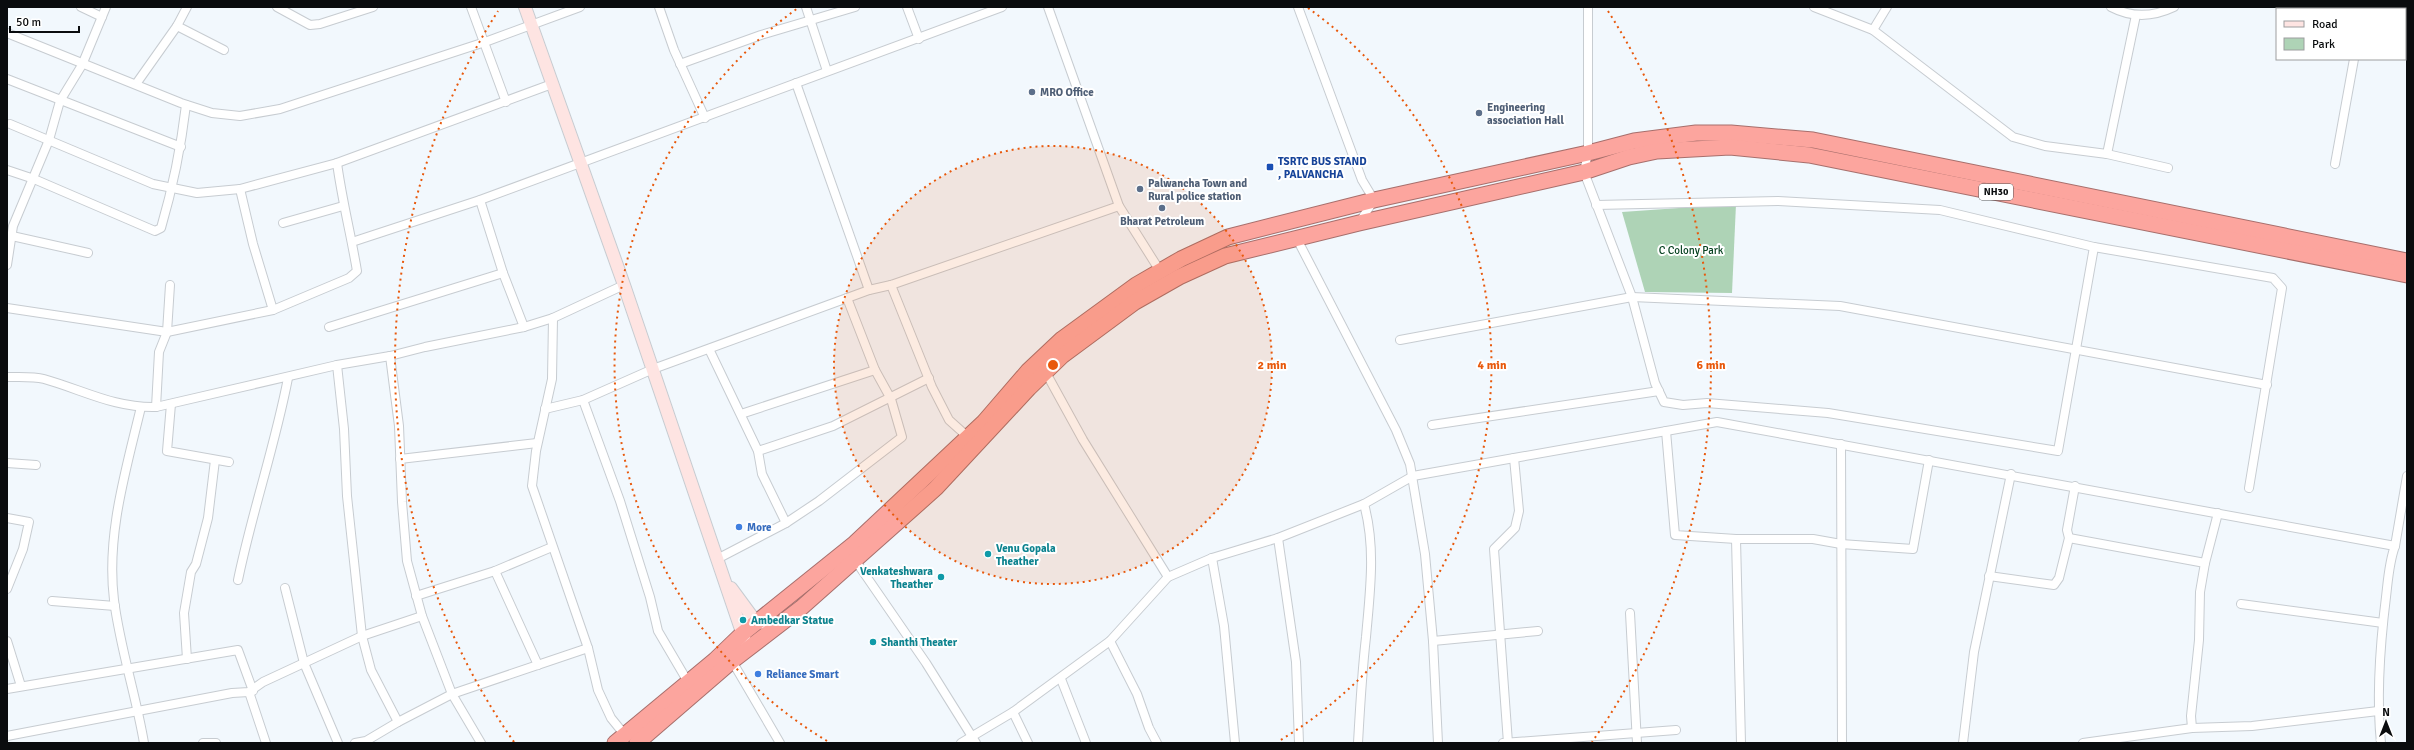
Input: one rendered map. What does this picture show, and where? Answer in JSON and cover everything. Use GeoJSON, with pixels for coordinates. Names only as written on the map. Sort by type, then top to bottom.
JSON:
{"type":"FeatureCollection","features":[{"type":"Feature","properties":{"kind":"highway","name":"NH30"},"geometry":{"type":"LineString","coordinates":[[620,738],[688,682],[756,622],[855,543],[984,422],[1028,371],[1062,339],[1136,284],[1228,237],[1374,200],[1588,153],[1634,141],[1696,133],[1731,133],[1813,140],[2407,261]]}},
{"type":"Feature","properties":{"kind":"highway","name":"NH30"},"geometry":{"type":"LineString","coordinates":[[637,743],[732,661],[782,624],[936,488],[1045,370],[1096,330],[1148,295],[1179,277],[1225,256],[1359,223],[1584,172],[1629,157],[1657,151],[1730,147],[1809,155],[2407,275]]}},
{"type":"Feature","properties":{"kind":"street"},"geometry":{"type":"LineString","coordinates":[[82,7],[102,17]]}},
{"type":"Feature","properties":{"kind":"street"},"geometry":{"type":"LineString","coordinates":[[7,265],[13,226],[34,179],[49,140],[60,101],[82,65],[106,7]]}},
{"type":"Feature","properties":{"kind":"street"},"geometry":{"type":"LineString","coordinates":[[136,84],[177,26],[187,7]]}},
{"type":"Feature","properties":{"kind":"street"},"geometry":{"type":"LineString","coordinates":[[277,7],[310,25],[320,24],[373,7]]}},
{"type":"Feature","properties":{"kind":"street"},"geometry":{"type":"LineString","coordinates":[[471,7],[506,102]]}},
{"type":"Feature","properties":{"kind":"street"},"geometry":{"type":"LineString","coordinates":[[525,7],[624,284],[719,558],[742,634],[750,649]]}},
{"type":"Feature","properties":{"kind":"street"},"geometry":{"type":"LineString","coordinates":[[7,33],[82,65],[136,84],[186,105],[212,113],[240,116],[280,109],[485,42],[580,7]]}},
{"type":"Feature","properties":{"kind":"street"},"geometry":{"type":"LineString","coordinates":[[659,7],[680,64],[705,118]]}},
{"type":"Feature","properties":{"kind":"street"},"geometry":{"type":"LineString","coordinates":[[806,7],[827,72]]}},
{"type":"Feature","properties":{"kind":"street"},"geometry":{"type":"LineString","coordinates":[[680,64],[761,35],[854,7]]}},
{"type":"Feature","properties":{"kind":"street"},"geometry":{"type":"LineString","coordinates":[[907,7],[918,39]]}},
{"type":"Feature","properties":{"kind":"street"},"geometry":{"type":"LineString","coordinates":[[352,242],[480,200],[1002,7]]}},
{"type":"Feature","properties":{"kind":"street"},"geometry":{"type":"LineString","coordinates":[[1048,7],[1119,206],[1160,271],[1148,295]]}},
{"type":"Feature","properties":{"kind":"street"},"geometry":{"type":"LineString","coordinates":[[1298,7],[1362,180],[1374,200],[1359,223]]}},
{"type":"Feature","properties":{"kind":"street"},"geometry":{"type":"LineString","coordinates":[[1588,7],[1588,153],[1584,172],[1632,297],[1659,391],[1664,402],[1683,405],[1707,403],[1828,413],[2058,451],[2094,247]]}},
{"type":"Feature","properties":{"kind":"street"},"geometry":{"type":"LineString","coordinates":[[1814,7],[1873,30],[2013,138],[2046,146],[2107,154],[2168,168]]}},
{"type":"Feature","properties":{"kind":"street"},"geometry":{"type":"LineString","coordinates":[[1873,30],[1887,7]]}},
{"type":"Feature","properties":{"kind":"street"},"geometry":{"type":"LineString","coordinates":[[2111,7],[2136,15],[2155,14],[2174,7]]}},
{"type":"Feature","properties":{"kind":"street"},"geometry":{"type":"LineString","coordinates":[[2107,154],[2136,15]]}},
{"type":"Feature","properties":{"kind":"street"},"geometry":{"type":"LineString","coordinates":[[177,26],[224,50]]}},
{"type":"Feature","properties":{"kind":"street"},"geometry":{"type":"LineString","coordinates":[[2335,164],[2354,60]]}},
{"type":"Feature","properties":{"kind":"street"},"geometry":{"type":"LineString","coordinates":[[7,79],[60,101],[182,147]]}},
{"type":"Feature","properties":{"kind":"street"},"geometry":{"type":"LineString","coordinates":[[796,83],[869,290]]}},
{"type":"Feature","properties":{"kind":"street"},"geometry":{"type":"LineString","coordinates":[[10,124],[153,184],[197,193],[240,189],[337,163],[552,84]]}},
{"type":"Feature","properties":{"kind":"street"},"geometry":{"type":"LineString","coordinates":[[7,170],[34,179],[155,231],[160,228],[172,188],[182,147],[186,105]]}},
{"type":"Feature","properties":{"kind":"street"},"geometry":{"type":"LineString","coordinates":[[7,308],[167,332],[273,310],[353,276],[357,272],[352,242],[343,206],[337,163]]}},
{"type":"Feature","properties":{"kind":"street"},"geometry":{"type":"LineString","coordinates":[[240,189],[252,244],[273,310]]}},
{"type":"Feature","properties":{"kind":"street"},"geometry":{"type":"LineString","coordinates":[[480,200],[503,273],[524,327]]}},
{"type":"Feature","properties":{"kind":"street"},"geometry":{"type":"LineString","coordinates":[[1596,204],[1778,201],[1940,210],[2094,247],[2274,278],[2282,288],[2249,488]]}},
{"type":"Feature","properties":{"kind":"street"},"geometry":{"type":"LineString","coordinates":[[284,223],[343,206]]}},
{"type":"Feature","properties":{"kind":"street"},"geometry":{"type":"LineString","coordinates":[[545,409],[583,400],[653,370],[869,290],[891,285],[1119,206]]}},
{"type":"Feature","properties":{"kind":"street"},"geometry":{"type":"LineString","coordinates":[[12,236],[88,253]]}},
{"type":"Feature","properties":{"kind":"street"},"geometry":{"type":"LineString","coordinates":[[1297,239],[1396,430],[1410,464],[1425,554],[1433,641],[1438,743]]}},
{"type":"Feature","properties":{"kind":"street"},"geometry":{"type":"LineString","coordinates":[[329,327],[503,273]]}},
{"type":"Feature","properties":{"kind":"street"},"geometry":{"type":"LineString","coordinates":[[7,377],[42,378],[100,400],[141,407],[156,407],[288,378],[337,365],[390,356],[425,347],[524,327],[553,318],[624,284]]}},
{"type":"Feature","properties":{"kind":"street"},"geometry":{"type":"LineString","coordinates":[[156,407],[159,352],[167,332],[170,285]]}},
{"type":"Feature","properties":{"kind":"street"},"geometry":{"type":"LineString","coordinates":[[891,285],[928,378],[949,420],[968,437]]}},
{"type":"Feature","properties":{"kind":"street"},"geometry":{"type":"LineString","coordinates":[[1400,340],[1632,297],[1840,306],[2267,385]]}},
{"type":"Feature","properties":{"kind":"street"},"geometry":{"type":"LineString","coordinates":[[719,558],[786,523],[819,501],[902,437],[891,399],[875,370],[847,298]]}},
{"type":"Feature","properties":{"kind":"street"},"geometry":{"type":"LineString","coordinates":[[553,318],[552,379],[537,443],[532,486],[588,648],[598,690],[620,738]]}},
{"type":"Feature","properties":{"kind":"street"},"geometry":{"type":"LineString","coordinates":[[709,349],[758,451],[762,474],[786,523]]}},
{"type":"Feature","properties":{"kind":"street"},"geometry":{"type":"LineString","coordinates":[[390,356],[399,426],[408,561],[416,596],[422,616],[452,694],[481,743]]}},
{"type":"Feature","properties":{"kind":"street"},"geometry":{"type":"LineString","coordinates":[[337,365],[344,429],[346,496],[362,636],[371,670],[398,722]]}},
{"type":"Feature","properties":{"kind":"street"},"geometry":{"type":"LineString","coordinates":[[741,414],[875,370]]}},
{"type":"Feature","properties":{"kind":"street"},"geometry":{"type":"LineString","coordinates":[[1045,370],[1083,440],[1168,577]]}},
{"type":"Feature","properties":{"kind":"street"},"geometry":{"type":"LineString","coordinates":[[238,580],[249,524],[279,424],[288,378]]}},
{"type":"Feature","properties":{"kind":"street"},"geometry":{"type":"LineString","coordinates":[[758,451],[832,426],[891,399],[928,378]]}},
{"type":"Feature","properties":{"kind":"street"},"geometry":{"type":"LineString","coordinates":[[1432,425],[1659,391]]}},
{"type":"Feature","properties":{"kind":"street"},"geometry":{"type":"LineString","coordinates":[[583,400],[620,501],[658,631],[688,682]]}},
{"type":"Feature","properties":{"kind":"street"},"geometry":{"type":"LineString","coordinates":[[171,404],[167,451],[229,462]]}},
{"type":"Feature","properties":{"kind":"street"},"geometry":{"type":"LineString","coordinates":[[141,407],[119,499],[112,564],[115,606],[127,668],[139,712],[144,743]]}},
{"type":"Feature","properties":{"kind":"street"},"geometry":{"type":"LineString","coordinates":[[961,743],[975,740],[1110,641],[1168,577],[1212,558],[1278,538],[1364,504],[1413,476],[1717,422],[2011,474],[2395,546]]}},
{"type":"Feature","properties":{"kind":"street"},"geometry":{"type":"LineString","coordinates":[[1666,431],[1675,536],[1736,539],[1813,539],[1841,544],[1913,549],[1929,460]]}},
{"type":"Feature","properties":{"kind":"street"},"geometry":{"type":"LineString","coordinates":[[400,459],[537,443]]}},
{"type":"Feature","properties":{"kind":"street"},"geometry":{"type":"LineString","coordinates":[[1841,444],[1842,743]]}},
{"type":"Feature","properties":{"kind":"street"},"geometry":{"type":"LineString","coordinates":[[1508,743],[1494,549],[1515,528],[1519,512],[1514,458]]}},
{"type":"Feature","properties":{"kind":"street"},"geometry":{"type":"LineString","coordinates":[[187,658],[184,613],[191,572],[196,564],[208,518],[215,460]]}},
{"type":"Feature","properties":{"kind":"street"},"geometry":{"type":"LineString","coordinates":[[7,463],[36,465]]}},
{"type":"Feature","properties":{"kind":"street"},"geometry":{"type":"LineString","coordinates":[[1963,743],[1974,652],[2011,474]]}},
{"type":"Feature","properties":{"kind":"street"},"geometry":{"type":"LineString","coordinates":[[2381,743],[2378,711],[2383,623],[2391,556],[2395,546],[2407,476]]}},
{"type":"Feature","properties":{"kind":"street"},"geometry":{"type":"LineString","coordinates":[[1989,576],[2054,585],[2059,578],[2069,538],[2067,530],[2075,486]]}},
{"type":"Feature","properties":{"kind":"street"},"geometry":{"type":"LineString","coordinates":[[1358,743],[1361,685],[1370,597],[1372,554],[1369,524],[1364,504]]}},
{"type":"Feature","properties":{"kind":"street"},"geometry":{"type":"LineString","coordinates":[[2192,728],[2191,716],[2199,640],[2200,592],[2205,563],[2218,512]]}},
{"type":"Feature","properties":{"kind":"street"},"geometry":{"type":"LineString","coordinates":[[7,518],[29,522],[23,549],[7,589]]}},
{"type":"Feature","properties":{"kind":"street"},"geometry":{"type":"LineString","coordinates":[[1278,538],[1296,662],[1299,743]]}},
{"type":"Feature","properties":{"kind":"street"},"geometry":{"type":"LineString","coordinates":[[2069,538],[2205,563]]}},
{"type":"Feature","properties":{"kind":"street"},"geometry":{"type":"LineString","coordinates":[[1736,539],[1741,743]]}},
{"type":"Feature","properties":{"kind":"street"},"geometry":{"type":"LineString","coordinates":[[416,596],[495,571],[552,547]]}},
{"type":"Feature","properties":{"kind":"street"},"geometry":{"type":"LineString","coordinates":[[1212,558],[1224,626],[1235,743]]}},
{"type":"Feature","properties":{"kind":"street"},"geometry":{"type":"LineString","coordinates":[[855,560],[926,663],[975,740]]}},
{"type":"Feature","properties":{"kind":"street"},"geometry":{"type":"LineString","coordinates":[[495,571],[538,665]]}},
{"type":"Feature","properties":{"kind":"street"},"geometry":{"type":"LineString","coordinates":[[726,582],[756,622],[782,624]]}},
{"type":"Feature","properties":{"kind":"street"},"geometry":{"type":"LineString","coordinates":[[285,588],[304,663],[338,743]]}},
{"type":"Feature","properties":{"kind":"street"},"geometry":{"type":"LineString","coordinates":[[52,600],[115,606]]}},
{"type":"Feature","properties":{"kind":"street"},"geometry":{"type":"LineString","coordinates":[[2241,604],[2383,623]]}},
{"type":"Feature","properties":{"kind":"street"},"geometry":{"type":"LineString","coordinates":[[1630,613],[1637,743]]}},
{"type":"Feature","properties":{"kind":"street"},"geometry":{"type":"LineString","coordinates":[[7,736],[139,712],[232,693],[251,692],[263,682],[362,636],[422,616]]}},
{"type":"Feature","properties":{"kind":"street"},"geometry":{"type":"LineString","coordinates":[[1433,641],[1500,636],[1538,631]]}},
{"type":"Feature","properties":{"kind":"street"},"geometry":{"type":"LineString","coordinates":[[7,641],[21,686]]}},
{"type":"Feature","properties":{"kind":"street"},"geometry":{"type":"LineString","coordinates":[[1110,641],[1138,694],[1149,728],[1157,743]]}},
{"type":"Feature","properties":{"kind":"street"},"geometry":{"type":"LineString","coordinates":[[355,743],[366,742],[398,722],[452,694],[588,648]]}},
{"type":"Feature","properties":{"kind":"street"},"geometry":{"type":"LineString","coordinates":[[7,689],[238,650],[266,743]]}},
{"type":"Feature","properties":{"kind":"street"},"geometry":{"type":"LineString","coordinates":[[732,661],[780,743]]}},
{"type":"Feature","properties":{"kind":"street"},"geometry":{"type":"LineString","coordinates":[[1060,678],[1086,743]]}},
{"type":"Feature","properties":{"kind":"street"},"geometry":{"type":"LineString","coordinates":[[2083,743],[2192,728],[2252,726],[2378,711]]}},
{"type":"Feature","properties":{"kind":"street"},"geometry":{"type":"LineString","coordinates":[[1013,712],[1028,743]]}},
{"type":"Feature","properties":{"kind":"street"},"geometry":{"type":"LineString","coordinates":[[1502,743],[1571,740],[1636,732],[1676,730]]}},
{"type":"Feature","properties":{"kind":"street"},"geometry":{"type":"LineString","coordinates":[[203,743],[216,743]]}},
{"type":"Feature","properties":{"kind":"green space","name":"C Colony Park"},"geometry":{"type":"Polygon","coordinates":[[[1736,204],[1732,293],[1645,292],[1622,212],[1736,204]]]}},
{"type":"Feature","properties":{"kind":"place","name":"MRO Office"},"geometry":{"type":"Point","coordinates":[1032,92]}},
{"type":"Feature","properties":{"kind":"place","name":"Engineering association Hall"},"geometry":{"type":"Point","coordinates":[1479,113]}},
{"type":"Feature","properties":{"kind":"place","name":"TSRTC BUS STAND , PALVANCHA"},"geometry":{"type":"Point","coordinates":[1270,167]}},
{"type":"Feature","properties":{"kind":"place","name":"Palwancha Town and Rural police station"},"geometry":{"type":"Point","coordinates":[1140,189]}},
{"type":"Feature","properties":{"kind":"place","name":"Bharat Petroleum"},"geometry":{"type":"Point","coordinates":[1162,208]}},
{"type":"Feature","properties":{"kind":"place","name":"More"},"geometry":{"type":"Point","coordinates":[739,527]}},
{"type":"Feature","properties":{"kind":"place","name":"Venu Gopala Theather"},"geometry":{"type":"Point","coordinates":[988,554]}},
{"type":"Feature","properties":{"kind":"place","name":"Venkateshwara Theather"},"geometry":{"type":"Point","coordinates":[941,577]}},
{"type":"Feature","properties":{"kind":"place","name":"Ambedkar Statue"},"geometry":{"type":"Point","coordinates":[743,620]}},
{"type":"Feature","properties":{"kind":"place","name":"Shanthi Theater"},"geometry":{"type":"Point","coordinates":[873,642]}},
{"type":"Feature","properties":{"kind":"place","name":"Reliance Smart"},"geometry":{"type":"Point","coordinates":[758,674]}}]}
